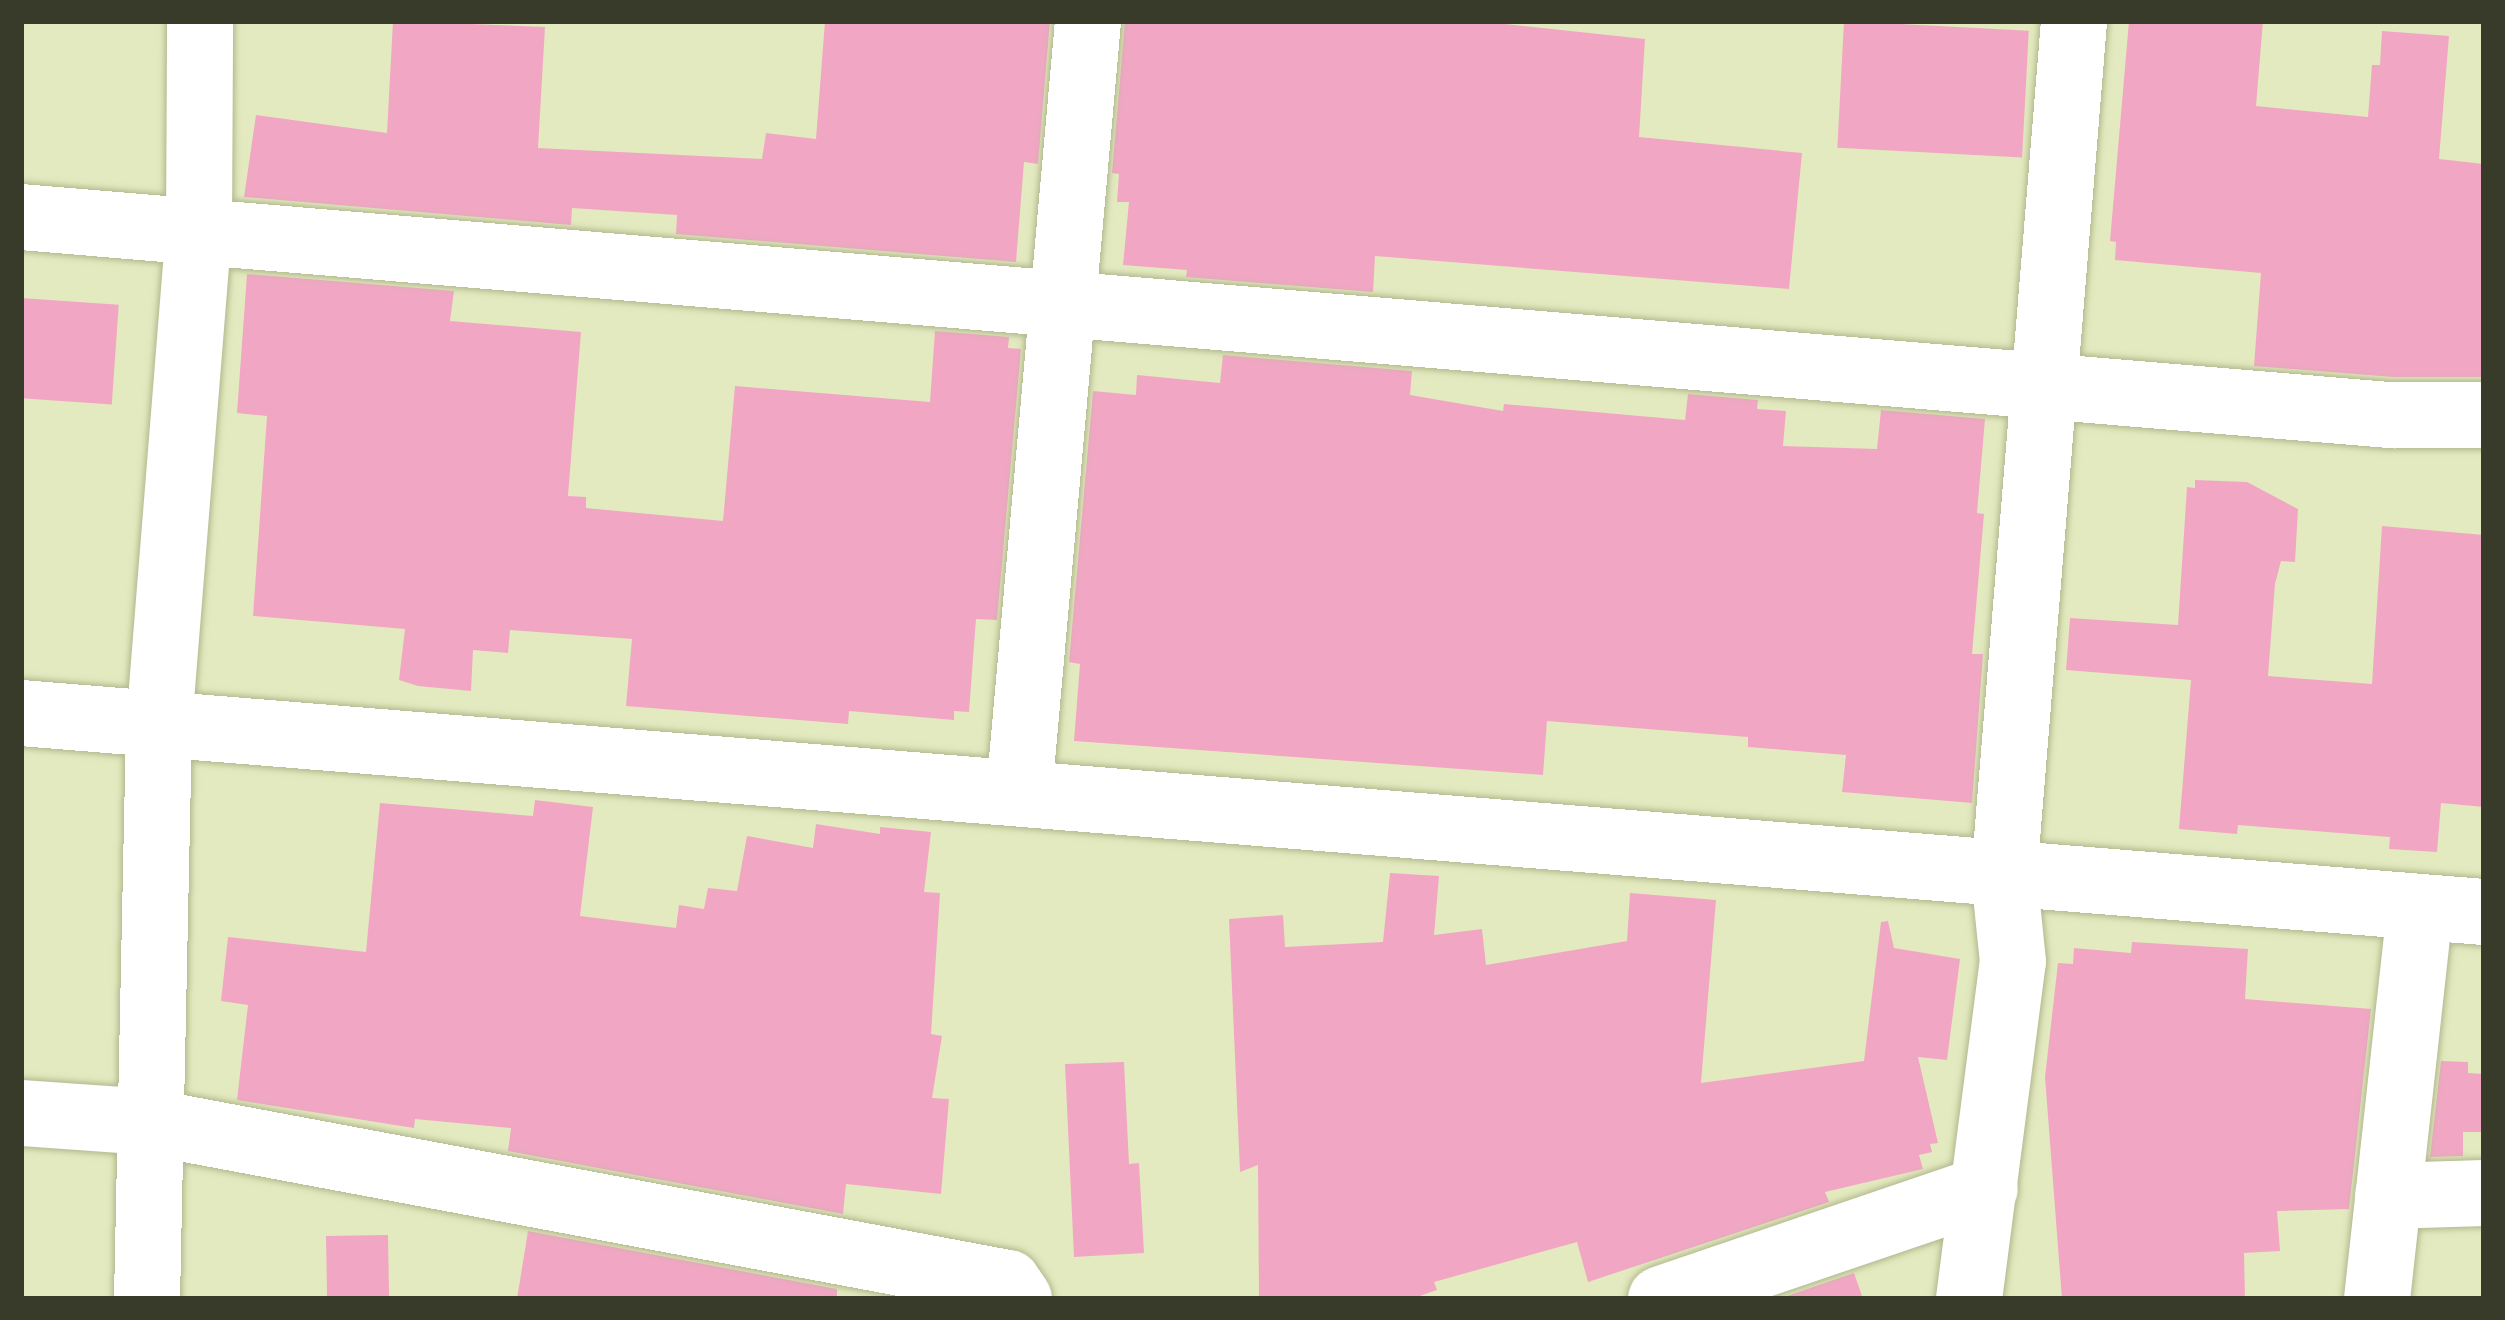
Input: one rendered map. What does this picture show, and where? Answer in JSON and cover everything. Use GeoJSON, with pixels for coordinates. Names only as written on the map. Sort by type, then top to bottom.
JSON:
{"type":"FeatureCollection","features":[{"type":"Feature","properties":{"kind":"street"},"geometry":{"type":"LineString","coordinates":[[147,1299],[158,725],[199,231],[200,21]]}},
{"type":"Feature","properties":{"kind":"street"},"geometry":{"type":"LineString","coordinates":[[1019,793],[1059,302],[1088,21]]}},
{"type":"Feature","properties":{"kind":"street"},"geometry":{"type":"LineString","coordinates":[[1969,1299],[2013,962],[2005,875],[2074,21]]}},
{"type":"Feature","properties":{"kind":"street"},"geometry":{"type":"LineString","coordinates":[[21,218],[2048,382],[2391,415],[2484,415]]}},
{"type":"Feature","properties":{"kind":"street"},"geometry":{"type":"LineString","coordinates":[[21,713],[2484,912]]}},
{"type":"Feature","properties":{"kind":"street"},"geometry":{"type":"LineString","coordinates":[[2377,1299],[2420,907]]}},
{"type":"Feature","properties":{"kind":"street"},"geometry":{"type":"LineString","coordinates":[[21,1113],[149,1122],[1008,1283],[1018,1299]]}},
{"type":"Feature","properties":{"kind":"street"},"geometry":{"type":"LineString","coordinates":[[1661,1299],[1985,1189]]}},
{"type":"Feature","properties":{"kind":"street"},"geometry":{"type":"LineString","coordinates":[[2388,1196],[2484,1193]]}},
{"type":"Feature","properties":{"kind":"building"},"geometry":{"type":"Polygon","coordinates":[[[393,21],[545,27],[538,148],[762,159],[766,133],[816,139],[825,21],[1050,21],[1038,164],[1024,162],[1016,262],[676,234],[677,215],[572,208],[571,225],[244,197],[256,115],[387,133],[393,21]]]}},
{"type":"Feature","properties":{"kind":"building"},"geometry":{"type":"Polygon","coordinates":[[[1125,21],[1477,21],[1645,39],[1639,137],[1802,153],[1789,289],[1375,256],[1373,292],[1186,277],[1187,270],[1123,265],[1129,202],[1117,202],[1119,174],[1112,173],[1125,21]]]}},
{"type":"Feature","properties":{"kind":"building"},"geometry":{"type":"Polygon","coordinates":[[[1844,21],[2029,31],[2022,158],[1837,148],[1844,21]]]}},
{"type":"Feature","properties":{"kind":"building"},"geometry":{"type":"Polygon","coordinates":[[[2129,21],[2263,21],[2256,106],[2368,117],[2372,65],[2380,65],[2382,31],[2449,36],[2439,159],[2484,164],[2484,377],[2393,377],[2254,366],[2261,273],[2115,260],[2116,242],[2110,241],[2129,21]]]}},
{"type":"Feature","properties":{"kind":"building"},"geometry":{"type":"Polygon","coordinates":[[[247,274],[454,291],[450,321],[581,332],[568,496],[586,497],[586,508],[723,521],[735,386],[930,402],[935,331],[1009,337],[1008,348],[1021,349],[997,620],[976,619],[969,712],[954,711],[954,720],[849,711],[848,724],[626,706],[632,639],[510,630],[508,653],[473,650],[471,691],[418,686],[399,680],[405,629],[253,616],[267,416],[237,413],[247,274]]]}},
{"type":"Feature","properties":{"kind":"building"},"geometry":{"type":"Polygon","coordinates":[[[21,298],[119,305],[112,405],[21,398],[21,298]]]}},
{"type":"Feature","properties":{"kind":"building"},"geometry":{"type":"Polygon","coordinates":[[[1223,355],[1412,371],[1410,395],[1503,411],[1504,404],[1685,420],[1688,394],[1758,400],[1757,409],[1786,411],[1783,446],[1877,449],[1881,410],[1985,419],[1977,513],[1984,514],[1972,654],[1983,654],[1972,803],[1842,792],[1846,755],[1748,747],[1748,737],[1547,721],[1543,775],[1074,741],[1080,664],[1069,662],[1093,391],[1136,395],[1137,375],[1220,383],[1223,355]]]}},
{"type":"Feature","properties":{"kind":"building"},"geometry":{"type":"Polygon","coordinates":[[[2195,480],[2247,482],[2298,509],[2295,562],[2281,561],[2275,584],[2268,676],[2372,684],[2382,526],[2484,535],[2484,807],[2441,803],[2437,852],[2389,849],[2390,837],[2238,825],[2237,834],[2179,829],[2191,680],[2066,670],[2070,618],[2178,625],[2187,487],[2195,488],[2195,480]]]}},
{"type":"Feature","properties":{"kind":"building"},"geometry":{"type":"Polygon","coordinates":[[[535,800],[593,807],[580,916],[676,928],[679,905],[704,909],[708,888],[737,891],[747,836],[813,848],[816,824],[880,834],[880,827],[931,832],[924,892],[940,893],[931,1034],[942,1036],[932,1098],[949,1099],[941,1194],[846,1184],[843,1214],[508,1151],[511,1128],[415,1119],[414,1128],[237,1100],[248,1005],[221,1001],[228,937],[366,952],[380,803],[533,816],[535,800]]]}},
{"type":"Feature","properties":{"kind":"building"},"geometry":{"type":"Polygon","coordinates":[[[1390,873],[1439,876],[1434,935],[1482,929],[1486,965],[1627,941],[1630,893],[1716,900],[1701,1083],[1864,1061],[1881,922],[1888,921],[1894,948],[1960,959],[1947,1060],[1918,1057],[1938,1143],[1930,1144],[1932,1152],[1919,1155],[1923,1169],[1825,1192],[1829,1202],[1588,1282],[1577,1242],[1434,1282],[1437,1290],[1411,1299],[1259,1299],[1258,1165],[1240,1172],[1229,919],[1283,915],[1285,947],[1383,942],[1390,873]]]}},
{"type":"Feature","properties":{"kind":"building"},"geometry":{"type":"Polygon","coordinates":[[[2132,942],[2248,949],[2245,999],[2371,1009],[2349,1209],[2277,1211],[2280,1251],[2244,1253],[2245,1299],[2062,1299],[2045,1077],[2058,963],[2073,964],[2074,948],[2131,953],[2132,942]]]}},
{"type":"Feature","properties":{"kind":"building"},"geometry":{"type":"Polygon","coordinates":[[[2441,1061],[2468,1062],[2468,1073],[2484,1074],[2484,1132],[2463,1132],[2463,1156],[2430,1157],[2441,1061]]]}},
{"type":"Feature","properties":{"kind":"building"},"geometry":{"type":"Polygon","coordinates":[[[1124,1062],[1129,1164],[1139,1163],[1144,1253],[1074,1257],[1065,1064],[1124,1062]]]}},
{"type":"Feature","properties":{"kind":"building"},"geometry":{"type":"Polygon","coordinates":[[[528,1231],[837,1289],[837,1299],[517,1299],[528,1231]]]}},
{"type":"Feature","properties":{"kind":"building"},"geometry":{"type":"Polygon","coordinates":[[[388,1235],[389,1299],[327,1299],[326,1236],[388,1235]]]}},
{"type":"Feature","properties":{"kind":"building"},"geometry":{"type":"Polygon","coordinates":[[[1854,1273],[1863,1299],[1784,1297],[1854,1273]]]}}]}
